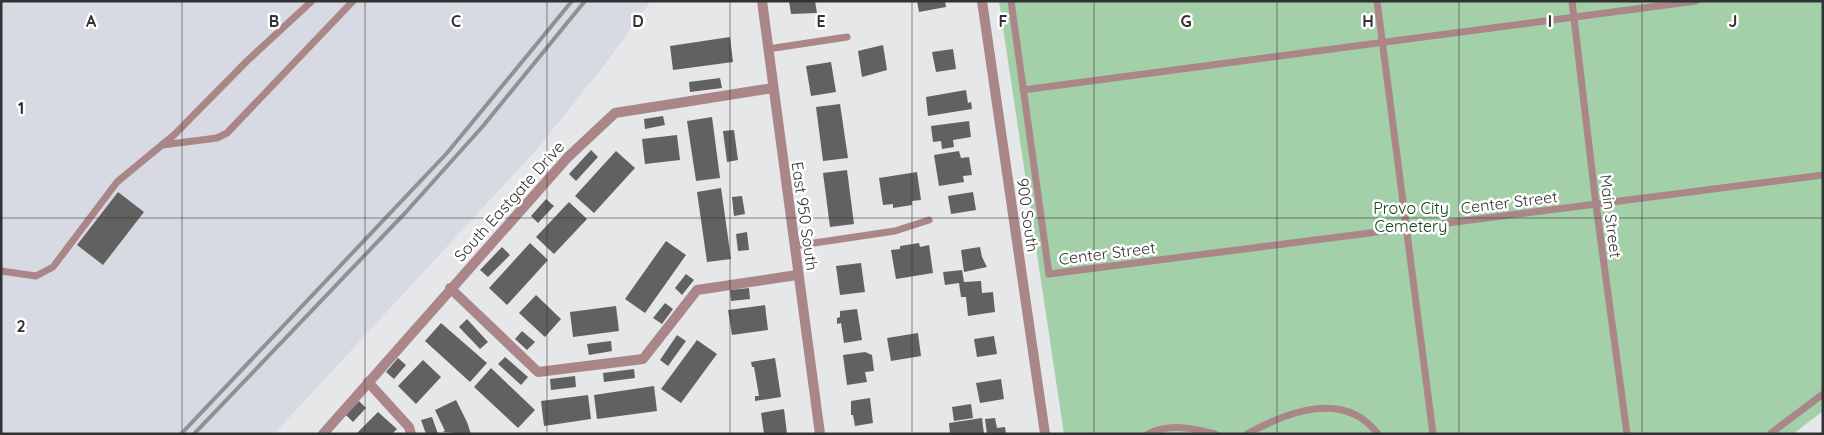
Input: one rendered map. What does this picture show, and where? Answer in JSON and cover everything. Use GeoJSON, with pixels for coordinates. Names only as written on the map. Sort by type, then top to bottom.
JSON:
{"type":"FeatureCollection","features":[{"type":"Feature","properties":{"kind":"street","name":"East 950 South"},"geometry":{"type":"LineString","coordinates":[[762,1],[797,275],[820,434]]}},
{"type":"Feature","properties":{"kind":"street","name":"900 South"},"geometry":{"type":"LineString","coordinates":[[982,1],[1045,434]]}},
{"type":"Feature","properties":{"kind":"street","name":"South Eastgate Drive"},"geometry":{"type":"LineString","coordinates":[[323,434],[450,288],[568,157],[615,113],[773,88]]}},
{"type":"Feature","properties":{"kind":"street"},"geometry":{"type":"LineString","coordinates":[[450,288],[538,372],[643,359],[697,290],[797,275]]}},
{"type":"Feature","properties":{"kind":"street"},"geometry":{"type":"LineString","coordinates":[[368,382],[409,428],[412,434]]}},
{"type":"Feature","properties":{"kind":"lane"},"geometry":{"type":"LineString","coordinates":[[1,271],[36,276],[54,267],[117,182],[162,145],[248,60],[312,1]]}},
{"type":"Feature","properties":{"kind":"lane"},"geometry":{"type":"LineString","coordinates":[[162,145],[211,139],[227,133],[353,1]]}},
{"type":"Feature","properties":{"kind":"lane"},"geometry":{"type":"LineString","coordinates":[[1011,1],[1023,90],[1696,1]]}},
{"type":"Feature","properties":{"kind":"lane"},"geometry":{"type":"LineString","coordinates":[[1377,1],[1433,434]]}},
{"type":"Feature","properties":{"kind":"lane","name":"Main Street"},"geometry":{"type":"LineString","coordinates":[[1572,1],[1596,205],[1627,434]]}},
{"type":"Feature","properties":{"kind":"lane"},"geometry":{"type":"LineString","coordinates":[[768,49],[847,37]]}},
{"type":"Feature","properties":{"kind":"lane","name":"Center Street"},"geometry":{"type":"LineString","coordinates":[[1023,90],[1049,274],[1823,175]]}},
{"type":"Feature","properties":{"kind":"lane"},"geometry":{"type":"LineString","coordinates":[[794,246],[895,231],[929,220]]}},
{"type":"Feature","properties":{"kind":"lane"},"geometry":{"type":"LineString","coordinates":[[1770,434],[1823,394]]}},
{"type":"Feature","properties":{"kind":"lane"},"geometry":{"type":"LineString","coordinates":[[1247,434],[1295,411],[1321,408],[1348,412],[1367,420],[1378,434]]}},
{"type":"Feature","properties":{"kind":"lane"},"geometry":{"type":"LineString","coordinates":[[1148,434],[1172,427],[1194,428],[1215,434]]}},
{"type":"Feature","properties":{"kind":"shaded area"},"geometry":{"type":"Polygon","coordinates":[[[1,1],[651,1],[605,64],[538,148],[274,434],[1,434],[1,1]]]}},
{"type":"Feature","properties":{"kind":"green space","name":"Provo City Cemetery"},"geometry":{"type":"Polygon","coordinates":[[[999,1],[1823,1],[1823,411],[1793,434],[1064,434],[999,1]]]}},
{"type":"Feature","properties":{"kind":"building"},"geometry":{"type":"Polygon","coordinates":[[[789,1],[815,1],[817,13],[791,14],[789,1]]]}},
{"type":"Feature","properties":{"kind":"building"},"geometry":{"type":"Polygon","coordinates":[[[917,1],[945,1],[946,7],[919,12],[917,1]]]}},
{"type":"Feature","properties":{"kind":"building"},"geometry":{"type":"Polygon","coordinates":[[[730,37],[733,62],[673,70],[670,46],[730,37]]]}},
{"type":"Feature","properties":{"kind":"building"},"geometry":{"type":"Polygon","coordinates":[[[883,45],[887,70],[862,77],[858,51],[883,45]]]}},
{"type":"Feature","properties":{"kind":"building"},"geometry":{"type":"Polygon","coordinates":[[[953,49],[956,69],[936,72],[932,52],[953,49]]]}},
{"type":"Feature","properties":{"kind":"building"},"geometry":{"type":"Polygon","coordinates":[[[831,62],[836,92],[811,96],[806,66],[831,62]]]}},
{"type":"Feature","properties":{"kind":"building"},"geometry":{"type":"Polygon","coordinates":[[[720,78],[722,88],[690,92],[689,82],[720,78]]]}},
{"type":"Feature","properties":{"kind":"building"},"geometry":{"type":"Polygon","coordinates":[[[966,90],[968,103],[971,102],[972,109],[928,116],[926,97],[966,90]]]}},
{"type":"Feature","properties":{"kind":"building"},"geometry":{"type":"Polygon","coordinates":[[[840,104],[848,158],[823,161],[816,107],[840,104]]]}},
{"type":"Feature","properties":{"kind":"building"},"geometry":{"type":"Polygon","coordinates":[[[663,116],[665,125],[645,129],[644,119],[663,116]]]}},
{"type":"Feature","properties":{"kind":"building"},"geometry":{"type":"Polygon","coordinates":[[[712,117],[720,178],[696,181],[687,121],[712,117]]]}},
{"type":"Feature","properties":{"kind":"building"},"geometry":{"type":"Polygon","coordinates":[[[969,121],[971,137],[953,140],[954,147],[942,149],[941,141],[933,142],[931,126],[969,121]]]}},
{"type":"Feature","properties":{"kind":"building"},"geometry":{"type":"Polygon","coordinates":[[[734,130],[738,160],[727,162],[723,131],[734,130]]]}},
{"type":"Feature","properties":{"kind":"building"},"geometry":{"type":"Polygon","coordinates":[[[677,135],[680,160],[645,164],[642,139],[677,135]]]}},
{"type":"Feature","properties":{"kind":"building"},"geometry":{"type":"Polygon","coordinates":[[[591,150],[598,157],[576,181],[569,174],[591,150]]]}},
{"type":"Feature","properties":{"kind":"building"},"geometry":{"type":"Polygon","coordinates":[[[616,151],[635,168],[594,213],[575,196],[616,151]]]}},
{"type":"Feature","properties":{"kind":"building"},"geometry":{"type":"Polygon","coordinates":[[[959,151],[961,158],[969,157],[972,175],[963,176],[964,182],[939,186],[934,155],[959,151]]]}},
{"type":"Feature","properties":{"kind":"building"},"geometry":{"type":"Polygon","coordinates":[[[847,170],[854,224],[830,227],[823,173],[847,170]]]}},
{"type":"Feature","properties":{"kind":"building"},"geometry":{"type":"Polygon","coordinates":[[[917,172],[921,200],[912,201],[912,205],[893,208],[893,204],[883,205],[879,178],[917,172]]]}},
{"type":"Feature","properties":{"kind":"building"},"geometry":{"type":"Polygon","coordinates":[[[721,188],[731,259],[707,262],[697,192],[721,188]]]}},
{"type":"Feature","properties":{"kind":"building"},"geometry":{"type":"Polygon","coordinates":[[[118,192],[144,212],[103,265],[77,245],[118,192]]]}},
{"type":"Feature","properties":{"kind":"building"},"geometry":{"type":"Polygon","coordinates":[[[973,192],[976,210],[951,214],[948,196],[973,192]]]}},
{"type":"Feature","properties":{"kind":"building"},"geometry":{"type":"Polygon","coordinates":[[[742,196],[745,214],[734,216],[732,197],[742,196]]]}},
{"type":"Feature","properties":{"kind":"building"},"geometry":{"type":"Polygon","coordinates":[[[546,199],[554,206],[538,223],[531,216],[546,199]]]}},
{"type":"Feature","properties":{"kind":"building"},"geometry":{"type":"Polygon","coordinates":[[[569,202],[587,219],[554,254],[536,237],[569,202]]]}},
{"type":"Feature","properties":{"kind":"building"},"geometry":{"type":"Polygon","coordinates":[[[747,232],[749,250],[738,251],[736,234],[747,232]]]}},
{"type":"Feature","properties":{"kind":"building"},"geometry":{"type":"Polygon","coordinates":[[[666,241],[686,255],[645,313],[625,299],[666,241]]]}},
{"type":"Feature","properties":{"kind":"building"},"geometry":{"type":"Polygon","coordinates":[[[530,243],[548,260],[507,305],[489,288],[530,243]]]}},
{"type":"Feature","properties":{"kind":"building"},"geometry":{"type":"Polygon","coordinates":[[[919,243],[920,247],[929,245],[933,273],[896,279],[891,250],[900,249],[900,246],[919,243]]]}},
{"type":"Feature","properties":{"kind":"building"},"geometry":{"type":"Polygon","coordinates":[[[502,247],[510,255],[488,277],[480,270],[502,247]]]}},
{"type":"Feature","properties":{"kind":"building"},"geometry":{"type":"Polygon","coordinates":[[[980,247],[987,267],[964,272],[961,250],[980,247]]]}},
{"type":"Feature","properties":{"kind":"building"},"geometry":{"type":"Polygon","coordinates":[[[861,263],[865,292],[840,295],[836,266],[861,263]]]}},
{"type":"Feature","properties":{"kind":"building"},"geometry":{"type":"Polygon","coordinates":[[[962,270],[964,282],[981,281],[982,293],[993,292],[995,312],[968,316],[966,297],[961,297],[959,283],[945,285],[943,272],[962,270]]]}},
{"type":"Feature","properties":{"kind":"building"},"geometry":{"type":"Polygon","coordinates":[[[686,274],[694,280],[682,295],[675,288],[686,274]]]}},
{"type":"Feature","properties":{"kind":"building"},"geometry":{"type":"Polygon","coordinates":[[[749,288],[750,299],[731,301],[730,290],[749,288]]]}},
{"type":"Feature","properties":{"kind":"building"},"geometry":{"type":"Polygon","coordinates":[[[536,295],[561,319],[545,337],[519,313],[536,295]]]}},
{"type":"Feature","properties":{"kind":"building"},"geometry":{"type":"Polygon","coordinates":[[[665,303],[673,309],[662,324],[653,318],[665,303]]]}},
{"type":"Feature","properties":{"kind":"building"},"geometry":{"type":"Polygon","coordinates":[[[765,305],[768,330],[732,335],[728,310],[765,305]]]}},
{"type":"Feature","properties":{"kind":"building"},"geometry":{"type":"Polygon","coordinates":[[[616,306],[619,331],[573,337],[570,312],[616,306]]]}},
{"type":"Feature","properties":{"kind":"building"},"geometry":{"type":"Polygon","coordinates":[[[857,309],[862,340],[844,343],[841,323],[837,324],[837,318],[840,317],[840,311],[857,309]]]}},
{"type":"Feature","properties":{"kind":"building"},"geometry":{"type":"Polygon","coordinates":[[[467,319],[488,342],[480,349],[459,327],[467,319]]]}},
{"type":"Feature","properties":{"kind":"building"},"geometry":{"type":"Polygon","coordinates":[[[441,323],[487,363],[470,382],[425,341],[441,323]]]}},
{"type":"Feature","properties":{"kind":"building"},"geometry":{"type":"Polygon","coordinates":[[[522,331],[535,342],[527,350],[515,339],[522,331]]]}},
{"type":"Feature","properties":{"kind":"building"},"geometry":{"type":"Polygon","coordinates":[[[918,333],[921,356],[891,361],[887,338],[918,333]]]}},
{"type":"Feature","properties":{"kind":"building"},"geometry":{"type":"Polygon","coordinates":[[[677,335],[686,341],[668,366],[660,360],[677,335]]]}},
{"type":"Feature","properties":{"kind":"building"},"geometry":{"type":"Polygon","coordinates":[[[994,336],[997,354],[977,357],[974,339],[994,336]]]}},
{"type":"Feature","properties":{"kind":"building"},"geometry":{"type":"Polygon","coordinates":[[[697,340],[717,354],[681,403],[661,389],[697,340]]]}},
{"type":"Feature","properties":{"kind":"building"},"geometry":{"type":"Polygon","coordinates":[[[611,341],[612,351],[589,355],[587,344],[611,341]]]}},
{"type":"Feature","properties":{"kind":"building"},"geometry":{"type":"Polygon","coordinates":[[[865,352],[872,355],[874,371],[865,372],[867,382],[847,385],[843,355],[865,352]]]}},
{"type":"Feature","properties":{"kind":"building"},"geometry":{"type":"Polygon","coordinates":[[[505,357],[528,377],[521,385],[498,364],[505,357]]]}},
{"type":"Feature","properties":{"kind":"building"},"geometry":{"type":"Polygon","coordinates":[[[398,358],[406,365],[394,379],[386,372],[398,358]]]}},
{"type":"Feature","properties":{"kind":"building"},"geometry":{"type":"Polygon","coordinates":[[[775,358],[781,397],[755,401],[755,396],[759,396],[754,367],[752,367],[751,362],[775,358]]]}},
{"type":"Feature","properties":{"kind":"building"},"geometry":{"type":"Polygon","coordinates":[[[423,360],[441,377],[416,404],[398,386],[423,360]]]}},
{"type":"Feature","properties":{"kind":"building"},"geometry":{"type":"Polygon","coordinates":[[[491,368],[535,410],[518,428],[474,387],[491,368]]]}},
{"type":"Feature","properties":{"kind":"building"},"geometry":{"type":"Polygon","coordinates":[[[634,369],[635,378],[604,382],[603,373],[634,369]]]}},
{"type":"Feature","properties":{"kind":"building"},"geometry":{"type":"Polygon","coordinates":[[[575,376],[576,387],[551,390],[550,379],[575,376]]]}},
{"type":"Feature","properties":{"kind":"building"},"geometry":{"type":"Polygon","coordinates":[[[1001,379],[1004,399],[980,403],[976,383],[1001,379]]]}},
{"type":"Feature","properties":{"kind":"building"},"geometry":{"type":"Polygon","coordinates":[[[654,386],[657,411],[597,419],[594,395],[654,386]]]}},
{"type":"Feature","properties":{"kind":"building"},"geometry":{"type":"Polygon","coordinates":[[[588,395],[591,419],[544,426],[541,401],[588,395]]]}},
{"type":"Feature","properties":{"kind":"building"},"geometry":{"type":"Polygon","coordinates":[[[870,398],[873,423],[855,426],[853,415],[851,415],[851,401],[870,398]]]}},
{"type":"Feature","properties":{"kind":"building"},"geometry":{"type":"Polygon","coordinates":[[[456,400],[471,434],[442,432],[445,431],[435,410],[456,400]]]}},
{"type":"Feature","properties":{"kind":"building"},"geometry":{"type":"Polygon","coordinates":[[[359,401],[366,408],[353,422],[346,415],[359,401]]]}},
{"type":"Feature","properties":{"kind":"building"},"geometry":{"type":"Polygon","coordinates":[[[971,404],[973,418],[954,421],[952,407],[971,404]]]}},
{"type":"Feature","properties":{"kind":"building"},"geometry":{"type":"Polygon","coordinates":[[[784,409],[787,434],[764,434],[761,413],[784,409]]]}},
{"type":"Feature","properties":{"kind":"building"},"geometry":{"type":"Polygon","coordinates":[[[378,412],[397,429],[392,434],[356,434],[378,412]]]}},
{"type":"Feature","properties":{"kind":"building"},"geometry":{"type":"Polygon","coordinates":[[[432,417],[438,434],[426,434],[421,420],[432,417]]]}},
{"type":"Feature","properties":{"kind":"building"},"geometry":{"type":"Polygon","coordinates":[[[982,418],[984,434],[950,434],[949,423],[982,418]]]}},
{"type":"Feature","properties":{"kind":"building"},"geometry":{"type":"Polygon","coordinates":[[[995,418],[997,428],[1005,427],[1006,434],[987,434],[985,419],[995,418]]]}},
{"type":"Feature","properties":{"kind":"railway"},"geometry":{"type":"LineString","coordinates":[[181,434],[447,153],[572,1]]}},
{"type":"Feature","properties":{"kind":"railway"},"geometry":{"type":"LineString","coordinates":[[194,434],[406,212],[483,126],[585,1]]}}]}
